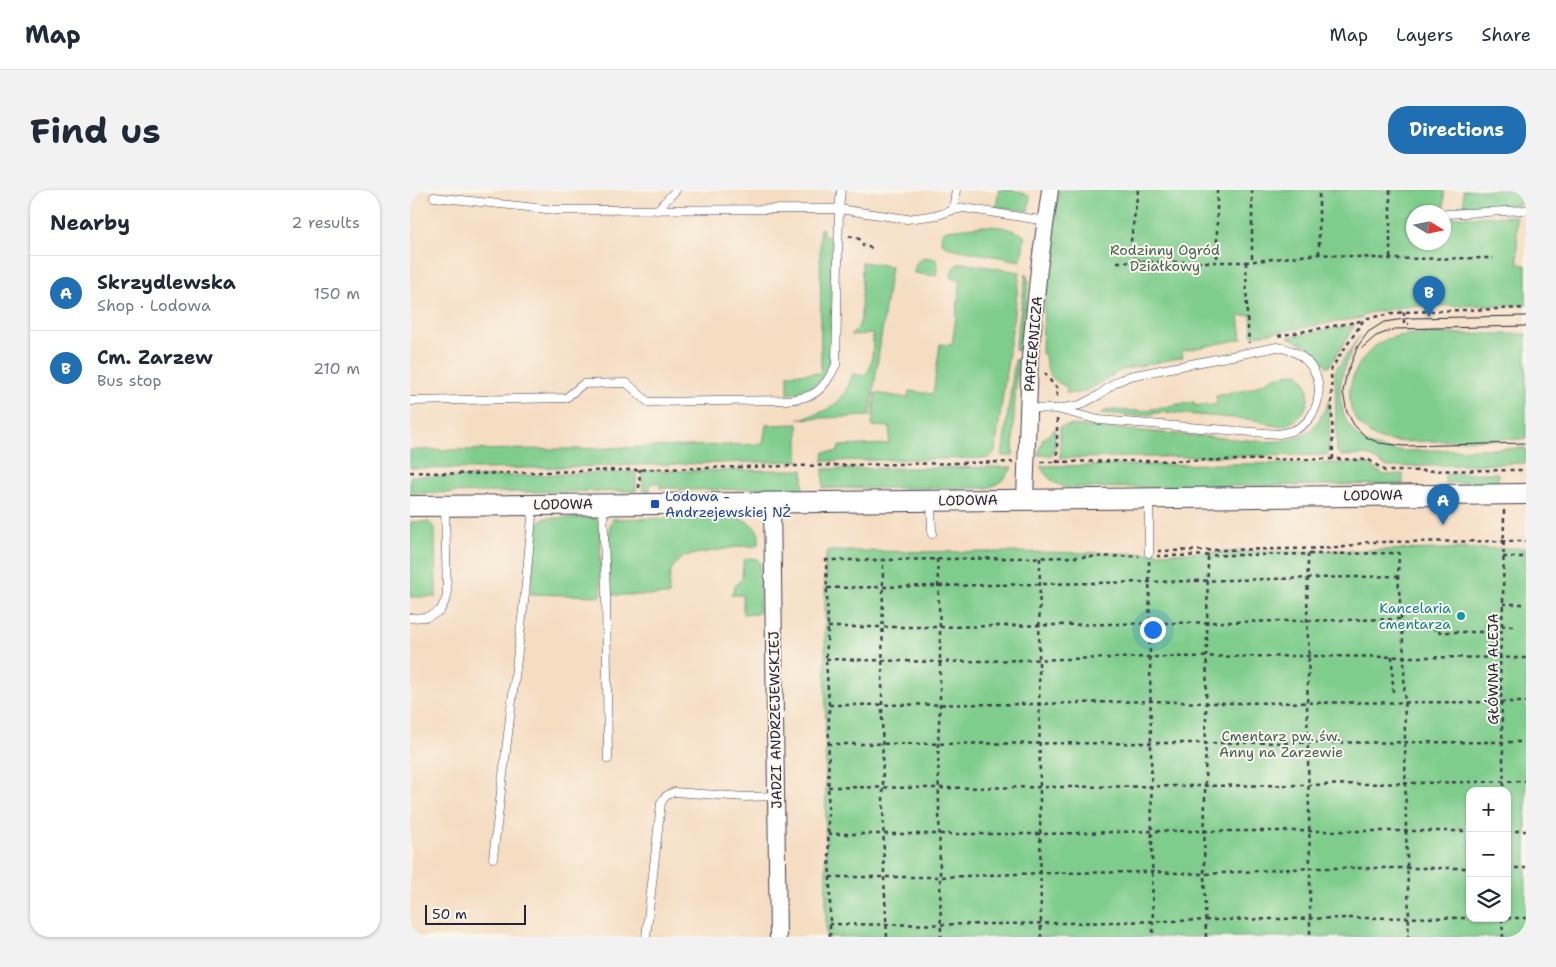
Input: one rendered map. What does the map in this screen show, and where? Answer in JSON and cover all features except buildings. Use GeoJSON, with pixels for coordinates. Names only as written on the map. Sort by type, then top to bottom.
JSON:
{"type":"FeatureCollection","features":[{"type":"Feature","properties":{"kind":"street","name":"PAPIERNICZA"},"geometry":{"type":"LineString","coordinates":[[1025,500],[1030,356],[1050,190]]}},
{"type":"Feature","properties":{"kind":"street","name":"LODOWA"},"geometry":{"type":"LineString","coordinates":[[410,506],[1526,494]]}},
{"type":"Feature","properties":{"kind":"street","name":"JADZI ANDRZEJEWSKIEJ"},"geometry":{"type":"LineString","coordinates":[[772,502],[778,937]]}},
{"type":"Feature","properties":{"kind":"lane"},"geometry":{"type":"LineString","coordinates":[[657,210],[676,190]]}},
{"type":"Feature","properties":{"kind":"lane"},"geometry":{"type":"LineString","coordinates":[[410,401],[566,398],[583,384],[627,383],[648,402],[786,400],[803,399],[810,396],[820,390],[836,365],[839,209],[842,190]]}},
{"type":"Feature","properties":{"kind":"lane"},"geometry":{"type":"LineString","coordinates":[[953,210],[956,190]]}},
{"type":"Feature","properties":{"kind":"lane"},"geometry":{"type":"LineString","coordinates":[[434,197],[555,210],[839,209],[907,219],[938,215],[964,208],[1046,221]]}},
{"type":"Feature","properties":{"kind":"lane"},"geometry":{"type":"LineString","coordinates":[[1451,214],[1526,210]]}},
{"type":"Feature","properties":{"kind":"lane"},"geometry":{"type":"LineString","coordinates":[[1028,408],[1057,409],[1080,405],[1099,395],[1116,382],[1130,376],[1277,347],[1288,349],[1300,355],[1310,364],[1316,375],[1319,390],[1317,404],[1312,415],[1302,426],[1292,432],[1279,434],[1099,420],[1057,409]]}},
{"type":"Feature","properties":{"kind":"lane"},"geometry":{"type":"LineString","coordinates":[[1149,498],[1149,554]]}},
{"type":"Feature","properties":{"kind":"lane"},"geometry":{"type":"LineString","coordinates":[[931,500],[932,534]]}},
{"type":"Feature","properties":{"kind":"lane"},"geometry":{"type":"LineString","coordinates":[[493,858],[525,594],[533,504]]}},
{"type":"Feature","properties":{"kind":"lane"},"geometry":{"type":"LineString","coordinates":[[603,504],[608,759]]}},
{"type":"Feature","properties":{"kind":"lane"},"geometry":{"type":"LineString","coordinates":[[410,618],[427,617],[440,611],[447,597],[445,506]]}},
{"type":"Feature","properties":{"kind":"lane"},"geometry":{"type":"LineString","coordinates":[[646,937],[663,799],[668,794],[674,792],[745,797],[776,796]]}},
{"type":"Feature","properties":{"kind":"path"},"geometry":{"type":"LineString","coordinates":[[1138,190],[1130,248],[1140,262]]}},
{"type":"Feature","properties":{"kind":"path"},"geometry":{"type":"LineString","coordinates":[[1217,190],[1217,262]]}},
{"type":"Feature","properties":{"kind":"path"},"geometry":{"type":"LineString","coordinates":[[1252,190],[1252,261]]}},
{"type":"Feature","properties":{"kind":"path"},"geometry":{"type":"LineString","coordinates":[[1319,254],[1320,190]]}},
{"type":"Feature","properties":{"kind":"path"},"geometry":{"type":"LineString","coordinates":[[1390,190],[1390,259]]}},
{"type":"Feature","properties":{"kind":"path"},"geometry":{"type":"LineString","coordinates":[[1117,262],[1246,262],[1319,254],[1390,259],[1493,258]]}},
{"type":"Feature","properties":{"kind":"path"},"geometry":{"type":"LineString","coordinates":[[1246,262],[1250,352]]}},
{"type":"Feature","properties":{"kind":"path"},"geometry":{"type":"LineString","coordinates":[[1333,459],[1331,370],[1363,321],[1368,318],[1404,312],[1526,308]]}},
{"type":"Feature","properties":{"kind":"path"},"geometry":{"type":"LineString","coordinates":[[1404,312],[1404,324],[1409,324]]}},
{"type":"Feature","properties":{"kind":"path"},"geometry":{"type":"LineString","coordinates":[[410,472],[468,474],[750,466],[1333,459],[1369,460],[1385,471],[1526,470]]}},
{"type":"Feature","properties":{"kind":"path"},"geometry":{"type":"LineString","coordinates":[[1504,470],[1504,476]]}},
{"type":"Feature","properties":{"kind":"path","name":"GŁÓWNA ALEJA"},"geometry":{"type":"LineString","coordinates":[[1504,503],[1503,604],[1500,658],[1504,787]]}},
{"type":"Feature","properties":{"kind":"path"},"geometry":{"type":"LineString","coordinates":[[830,937],[826,560],[1040,558],[1340,548],[1367,542],[1526,541]]}},
{"type":"Feature","properties":{"kind":"path"},"geometry":{"type":"LineString","coordinates":[[1149,554],[1399,553],[1400,620],[1404,656],[1408,937]]}},
{"type":"Feature","properties":{"kind":"path"},"geometry":{"type":"LineString","coordinates":[[1149,554],[1153,937]]}},
{"type":"Feature","properties":{"kind":"path"},"geometry":{"type":"LineString","coordinates":[[1308,554],[1307,621],[1309,656],[1307,702],[1310,937]]}},
{"type":"Feature","properties":{"kind":"path"},"geometry":{"type":"LineString","coordinates":[[1206,937],[1204,874],[1208,555]]}},
{"type":"Feature","properties":{"kind":"path"},"geometry":{"type":"LineString","coordinates":[[1503,557],[1526,557]]}},
{"type":"Feature","properties":{"kind":"path"},"geometry":{"type":"LineString","coordinates":[[1040,558],[1039,660],[1042,937]]}},
{"type":"Feature","properties":{"kind":"path"},"geometry":{"type":"LineString","coordinates":[[937,559],[940,627],[938,743],[941,937]]}},
{"type":"Feature","properties":{"kind":"path"},"geometry":{"type":"LineString","coordinates":[[883,560],[881,660],[884,877],[887,937]]}},
{"type":"Feature","properties":{"kind":"path"},"geometry":{"type":"LineString","coordinates":[[826,588],[1398,576]]}},
{"type":"Feature","properties":{"kind":"path"},"geometry":{"type":"LineString","coordinates":[[1503,604],[1526,604]]}},
{"type":"Feature","properties":{"kind":"path"},"geometry":{"type":"LineString","coordinates":[[828,627],[1206,624],[1400,620]]}},
{"type":"Feature","properties":{"kind":"path"},"geometry":{"type":"LineString","coordinates":[[1485,625],[1516,626]]}},
{"type":"Feature","properties":{"kind":"path"},"geometry":{"type":"LineString","coordinates":[[1401,630],[1502,632]]}},
{"type":"Feature","properties":{"kind":"path"},"geometry":{"type":"LineString","coordinates":[[1392,656],[1393,694]]}},
{"type":"Feature","properties":{"kind":"path"},"geometry":{"type":"LineString","coordinates":[[826,659],[940,662],[1150,657],[1404,656],[1526,658]]}},
{"type":"Feature","properties":{"kind":"path"},"geometry":{"type":"LineString","coordinates":[[829,705],[1040,704],[1151,700],[1206,703],[1526,702]]}},
{"type":"Feature","properties":{"kind":"path"},"geometry":{"type":"LineString","coordinates":[[828,744],[1526,742]]}},
{"type":"Feature","properties":{"kind":"path"},"geometry":{"type":"LineString","coordinates":[[828,787],[1308,785],[1526,781]]}},
{"type":"Feature","properties":{"kind":"path"},"geometry":{"type":"LineString","coordinates":[[828,834],[1466,830]]}},
{"type":"Feature","properties":{"kind":"path"},"geometry":{"type":"LineString","coordinates":[[1511,831],[1526,831]]}},
{"type":"Feature","properties":{"kind":"path"},"geometry":{"type":"LineString","coordinates":[[830,877],[940,877],[1041,873],[1153,872],[1204,874],[1310,868],[1466,868]]}},
{"type":"Feature","properties":{"kind":"path"},"geometry":{"type":"LineString","coordinates":[[1511,868],[1526,868]]}},
{"type":"Feature","properties":{"kind":"path"},"geometry":{"type":"LineString","coordinates":[[829,924],[1466,918]]}},
{"type":"Feature","properties":{"kind":"path"},"geometry":{"type":"LineString","coordinates":[[1511,918],[1526,918]]}},
{"type":"Feature","properties":{"kind":"path"},"geometry":{"type":"LineString","coordinates":[[1502,922],[1503,937]]}},
{"type":"Feature","properties":{"kind":"green space"},"geometry":{"type":"Polygon","coordinates":[[[999,190],[1016,191],[1030,197],[1028,211],[996,207],[999,190]]]}},
{"type":"Feature","properties":{"kind":"green space","name":"Rodzinny Ogród Działkowy"},"geometry":{"type":"Polygon","coordinates":[[[1059,190],[1444,190],[1444,205],[1406,205],[1406,250],[1451,250],[1451,217],[1516,216],[1518,264],[1526,265],[1526,305],[1409,306],[1368,313],[1361,318],[1252,336],[1251,315],[1239,316],[1242,339],[1182,351],[1183,357],[1121,370],[1088,390],[1079,393],[1066,393],[1067,387],[1050,375],[1045,355],[1042,353],[1050,251],[1059,190]]]}},
{"type":"Feature","properties":{"kind":"green space"},"geometry":{"type":"Polygon","coordinates":[[[1463,190],[1526,190],[1526,204],[1464,208],[1463,190]]]}},
{"type":"Feature","properties":{"kind":"green space"},"geometry":{"type":"Polygon","coordinates":[[[984,226],[1006,228],[1025,236],[1021,261],[949,248],[941,242],[942,233],[947,230],[984,226]]]}},
{"type":"Feature","properties":{"kind":"green space"},"geometry":{"type":"Polygon","coordinates":[[[820,228],[823,229],[823,236],[831,237],[831,356],[826,372],[817,383],[797,393],[788,394],[788,374],[821,373],[820,228]]]}},
{"type":"Feature","properties":{"kind":"green space"},"geometry":{"type":"Polygon","coordinates":[[[924,257],[935,259],[938,262],[936,276],[914,273],[916,264],[924,257]]]}},
{"type":"Feature","properties":{"kind":"green space"},"geometry":{"type":"Polygon","coordinates":[[[862,262],[891,266],[870,416],[798,419],[827,410],[844,393],[853,373],[866,374],[869,369],[873,334],[851,335],[858,328],[861,318],[862,262]]]}},
{"type":"Feature","properties":{"kind":"green space"},"geometry":{"type":"Polygon","coordinates":[[[962,263],[1020,272],[995,452],[989,458],[823,461],[824,452],[838,452],[839,446],[889,444],[890,427],[872,426],[875,393],[908,398],[909,391],[933,394],[940,344],[952,345],[961,280],[951,278],[954,268],[962,263]]]}},
{"type":"Feature","properties":{"kind":"green space"},"geometry":{"type":"Polygon","coordinates":[[[1026,274],[1029,282],[1019,351],[1015,350],[1026,274]]]}},
{"type":"Feature","properties":{"kind":"green space"},"geometry":{"type":"Polygon","coordinates":[[[1355,325],[1328,368],[1311,349],[1288,337],[1355,325]]]}},
{"type":"Feature","properties":{"kind":"green space"},"geometry":{"type":"Polygon","coordinates":[[[1418,334],[1526,334],[1526,439],[1396,441],[1375,437],[1356,420],[1351,408],[1349,395],[1351,382],[1363,359],[1383,341],[1399,336],[1418,334]]]}},
{"type":"Feature","properties":{"kind":"green space"},"geometry":{"type":"Polygon","coordinates":[[[1360,335],[1342,375],[1340,399],[1349,425],[1360,439],[1376,447],[1402,451],[1526,448],[1526,463],[1388,467],[1367,455],[1341,456],[1337,452],[1335,371],[1360,335]]]}},
{"type":"Feature","properties":{"kind":"green space"},"geometry":{"type":"Polygon","coordinates":[[[1015,360],[1018,360],[1013,456],[1002,456],[1015,360]]]}},
{"type":"Feature","properties":{"kind":"green space"},"geometry":{"type":"Polygon","coordinates":[[[1299,373],[1308,389],[1306,406],[1296,420],[1279,426],[1256,420],[1163,412],[1137,416],[1101,413],[1109,410],[1142,411],[1194,402],[1195,406],[1217,404],[1216,396],[1247,390],[1275,377],[1299,373]]]}},
{"type":"Feature","properties":{"kind":"green space"},"geometry":{"type":"Polygon","coordinates":[[[1329,400],[1330,451],[1326,455],[1060,458],[1060,427],[1070,425],[1258,441],[1293,439],[1302,436],[1317,423],[1329,400]]]}},
{"type":"Feature","properties":{"kind":"green space"},"geometry":{"type":"Polygon","coordinates":[[[798,424],[798,461],[483,469],[410,468],[410,450],[575,449],[763,444],[766,425],[798,424]]]}},
{"type":"Feature","properties":{"kind":"green space"},"geometry":{"type":"Polygon","coordinates":[[[1055,429],[1055,451],[1053,455],[1038,455],[1043,439],[1055,429]]]}},
{"type":"Feature","properties":{"kind":"green space"},"geometry":{"type":"Polygon","coordinates":[[[1367,464],[1384,475],[1403,474],[1403,484],[1070,488],[1061,486],[1053,481],[1040,466],[1367,464]]]}},
{"type":"Feature","properties":{"kind":"green space"},"geometry":{"type":"Polygon","coordinates":[[[1012,467],[1002,480],[987,488],[823,488],[823,469],[1012,467]]]}},
{"type":"Feature","properties":{"kind":"green space"},"geometry":{"type":"Polygon","coordinates":[[[803,470],[803,488],[679,490],[678,488],[660,488],[660,483],[650,483],[650,491],[643,491],[642,471],[803,470]]]}},
{"type":"Feature","properties":{"kind":"green space"},"geometry":{"type":"Polygon","coordinates":[[[636,472],[636,491],[410,493],[410,476],[470,477],[636,472]]]}},
{"type":"Feature","properties":{"kind":"green space"},"geometry":{"type":"Polygon","coordinates":[[[1498,473],[1498,482],[1445,483],[1445,474],[1498,473]]]}},
{"type":"Feature","properties":{"kind":"green space"},"geometry":{"type":"Polygon","coordinates":[[[736,517],[746,521],[757,531],[759,540],[757,546],[742,546],[684,556],[670,573],[669,595],[610,595],[610,525],[613,519],[736,517]]]}},
{"type":"Feature","properties":{"kind":"green space"},"geometry":{"type":"Polygon","coordinates":[[[545,518],[596,518],[600,523],[601,596],[531,594],[537,527],[540,521],[545,518]]]}},
{"type":"Feature","properties":{"kind":"green space"},"geometry":{"type":"Polygon","coordinates":[[[410,522],[429,522],[435,528],[436,597],[410,597],[410,522]]]}},
{"type":"Feature","properties":{"kind":"green space","name":"Cmentarz pw. św. Anny na Zarzewie"},"geometry":{"type":"Polygon","coordinates":[[[1526,548],[1526,937],[826,937],[825,560],[827,551],[1149,553],[1526,548]]]}},
{"type":"Feature","properties":{"kind":"green space"},"geometry":{"type":"Polygon","coordinates":[[[745,559],[757,559],[760,563],[759,613],[743,614],[743,595],[731,595],[735,586],[742,578],[745,559]]]}},
{"type":"Feature","properties":{"kind":"tram line"},"geometry":{"type":"LineString","coordinates":[[1526,316],[1411,318],[1384,322],[1368,332],[1358,346],[1346,376],[1343,392],[1347,412],[1354,425],[1366,437],[1379,443],[1404,446],[1526,443]]}},
{"type":"Feature","properties":{"kind":"tram line"},"geometry":{"type":"LineString","coordinates":[[1362,348],[1376,336],[1395,329],[1526,326]]}},
{"type":"Feature","properties":{"kind":"place","name":"Cm. Zarzew"},"geometry":{"type":"Point","coordinates":[1429,317]}},
{"type":"Feature","properties":{"kind":"place","name":"Lodowa - Andrzejewskiej NŻ"},"geometry":{"type":"Point","coordinates":[655,504]}},
{"type":"Feature","properties":{"kind":"place","name":"Skrzydlewska"},"geometry":{"type":"Point","coordinates":[1443,525]}},
{"type":"Feature","properties":{"kind":"place","name":"Kancelaria cmentarza"},"geometry":{"type":"Point","coordinates":[1461,616]}}]}
